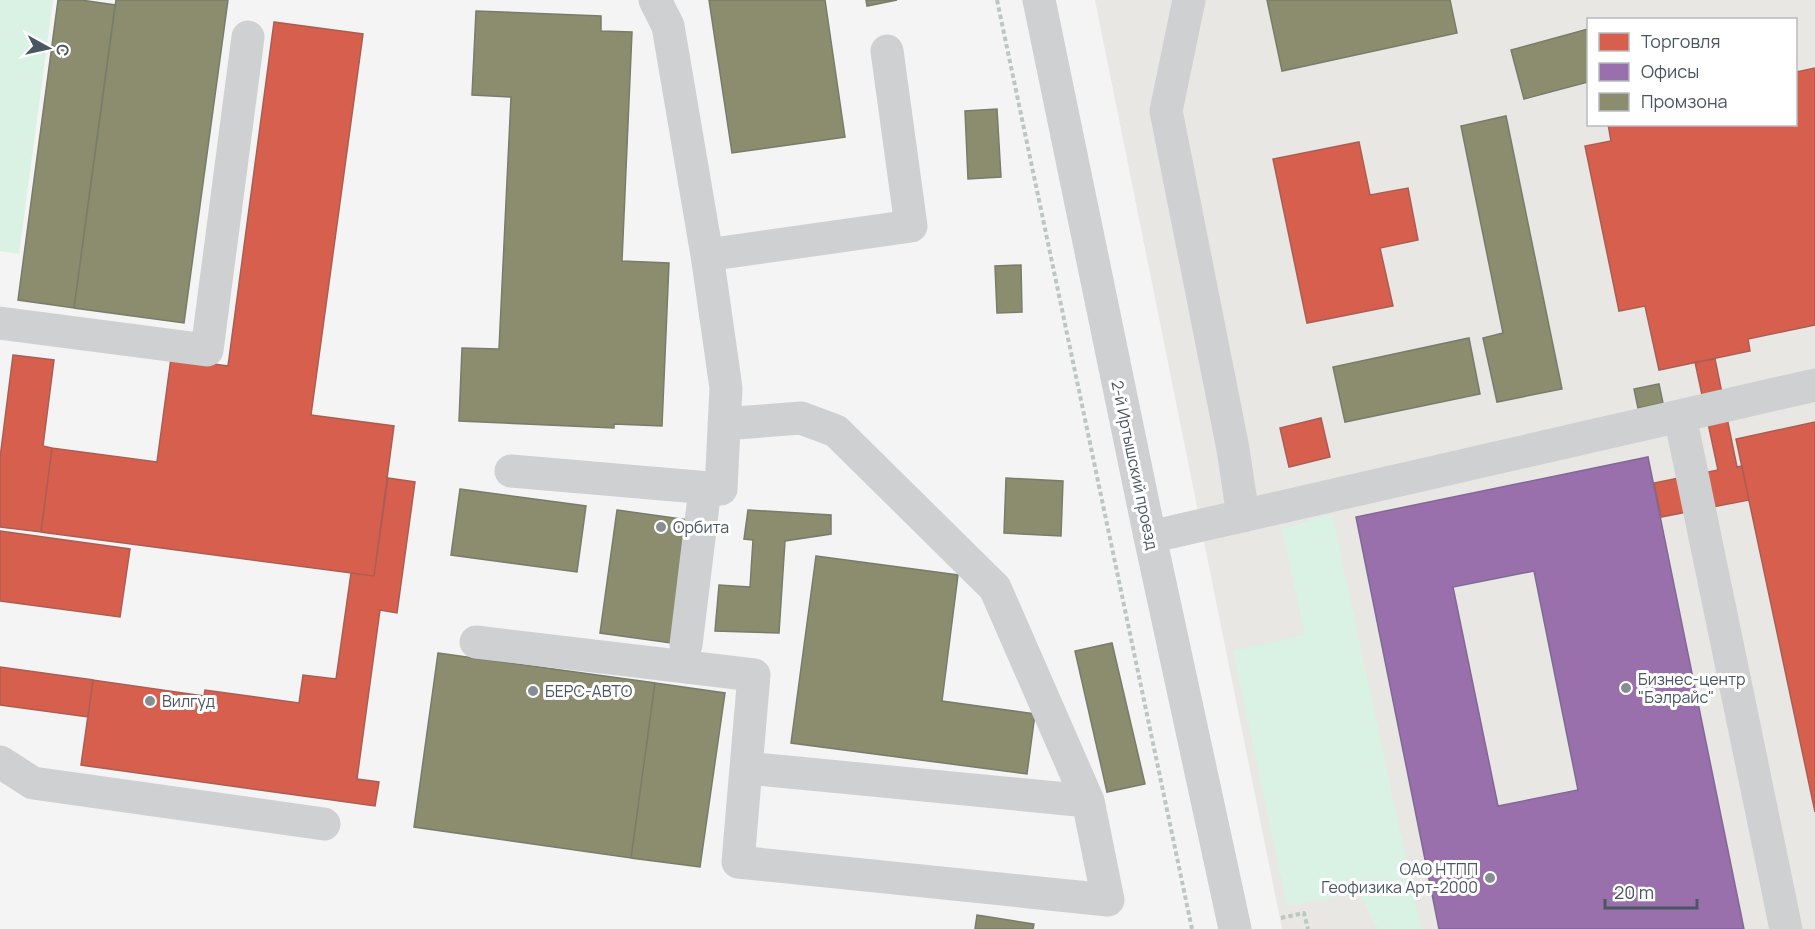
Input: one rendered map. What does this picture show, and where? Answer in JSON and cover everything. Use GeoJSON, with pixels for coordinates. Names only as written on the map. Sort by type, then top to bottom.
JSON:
{"type":"FeatureCollection","features":[{"type":"Feature","properties":{"kind":"street"},"geometry":{"type":"LineString","coordinates":[[511,471],[721,489],[726,388],[707,255],[668,26],[655,0]]}},
{"type":"Feature","properties":{"kind":"street","name":"2-й Иртышский проезд"},"geometry":{"type":"LineString","coordinates":[[1039,0],[1150,537],[1235,929]]}},
{"type":"Feature","properties":{"kind":"street"},"geometry":{"type":"LineString","coordinates":[[1189,0],[1166,111],[1233,449],[1244,516]]}},
{"type":"Feature","properties":{"kind":"street"},"geometry":{"type":"LineString","coordinates":[[0,323],[207,350],[248,37]]}},
{"type":"Feature","properties":{"kind":"street"},"geometry":{"type":"LineString","coordinates":[[707,255],[911,226],[887,51]]}},
{"type":"Feature","properties":{"kind":"street"},"geometry":{"type":"LineString","coordinates":[[1150,537],[1815,385]]}},
{"type":"Feature","properties":{"kind":"street"},"geometry":{"type":"LineString","coordinates":[[1680,416],[1786,929]]}},
{"type":"Feature","properties":{"kind":"street"},"geometry":{"type":"LineString","coordinates":[[476,642],[754,675],[738,862],[1108,900],[1088,801],[995,588],[836,431],[801,418],[724,424]]}},
{"type":"Feature","properties":{"kind":"street"},"geometry":{"type":"LineString","coordinates":[[686,645],[705,489]]}},
{"type":"Feature","properties":{"kind":"street"},"geometry":{"type":"LineString","coordinates":[[0,762],[33,783],[324,824]]}},
{"type":"Feature","properties":{"kind":"street"},"geometry":{"type":"LineString","coordinates":[[746,768],[1088,801]]}},
{"type":"Feature","properties":{"kind":"path"},"geometry":{"type":"LineString","coordinates":[[997,0],[1192,929]]}},
{"type":"Feature","properties":{"kind":"path"},"geometry":{"type":"LineString","coordinates":[[1281,918],[1305,914],[1308,929]]}},
{"type":"Feature","properties":{"kind":"shaded area"},"geometry":{"type":"Polygon","coordinates":[[[1095,0],[1815,0],[1815,929],[1282,929],[1095,0]]]}},
{"type":"Feature","properties":{"kind":"green space"},"geometry":{"type":"Polygon","coordinates":[[[0,0],[53,0],[19,254],[0,251],[0,0]]]}},
{"type":"Feature","properties":{"kind":"green space"},"geometry":{"type":"Polygon","coordinates":[[[1332,514],[1421,929],[1379,929],[1360,893],[1287,906],[1233,651],[1305,635],[1282,529],[1332,514]]]}},
{"type":"Feature","properties":{"kind":"building: Торговля"},"geometry":{"type":"Polygon","coordinates":[[[274,22],[363,34],[311,415],[394,426],[374,576],[41,532],[52,448],[157,462],[171,358],[228,366],[274,22]]]}},
{"type":"Feature","properties":{"kind":"building: Торговля"},"geometry":{"type":"Polygon","coordinates":[[[1815,68],[1815,325],[1748,339],[1750,351],[1659,370],[1645,306],[1619,311],[1585,146],[1611,141],[1608,126],[1797,126],[1797,72],[1815,68]]]}},
{"type":"Feature","properties":{"kind":"building: Торговля"},"geometry":{"type":"Polygon","coordinates":[[[1359,142],[1370,195],[1408,188],[1418,240],[1380,248],[1393,306],[1307,323],[1273,159],[1359,142]]]}},
{"type":"Feature","properties":{"kind":"building: Торговля"},"geometry":{"type":"Polygon","coordinates":[[[13,355],[54,360],[43,446],[52,448],[41,532],[0,527],[0,458],[13,355]]]}},
{"type":"Feature","properties":{"kind":"building: Торговля"},"geometry":{"type":"Polygon","coordinates":[[[1715,359],[1737,467],[1742,466],[1749,500],[1661,517],[1654,483],[1718,470],[1695,362],[1715,359]]]}},
{"type":"Feature","properties":{"kind":"building: Торговля"},"geometry":{"type":"Polygon","coordinates":[[[1321,418],[1330,457],[1289,467],[1280,428],[1321,418]]]}},
{"type":"Feature","properties":{"kind":"building: Торговля"},"geometry":{"type":"Polygon","coordinates":[[[1815,422],[1815,812],[1736,439],[1815,422]]]}},
{"type":"Feature","properties":{"kind":"building: Торговля"},"geometry":{"type":"Polygon","coordinates":[[[388,478],[415,482],[397,613],[380,610],[357,779],[379,782],[375,806],[81,765],[93,680],[204,696],[205,690],[299,703],[303,675],[336,679],[351,573],[374,576],[388,478]]]}},
{"type":"Feature","properties":{"kind":"building: Торговля"},"geometry":{"type":"Polygon","coordinates":[[[0,531],[130,549],[120,617],[0,601],[0,531]]]}},
{"type":"Feature","properties":{"kind":"building: Торговля"},"geometry":{"type":"Polygon","coordinates":[[[0,667],[93,680],[88,717],[0,705],[0,667]]]}},
{"type":"Feature","properties":{"kind":"building: Офисы","name":"Бизнес-центр \"Бэлрайс\""},"geometry":{"type":"Polygon","coordinates":[[[1648,457],[1744,929],[1439,929],[1356,517],[1648,457]],[[1534,571],[1453,587],[1498,806],[1578,790],[1534,571]]]}},
{"type":"Feature","properties":{"kind":"building: Промзона"},"geometry":{"type":"Polygon","coordinates":[[[58,0],[81,0],[115,5],[74,308],[18,300],[58,0]]]}},
{"type":"Feature","properties":{"kind":"building: Промзона"},"geometry":{"type":"Polygon","coordinates":[[[116,0],[228,0],[184,323],[74,308],[116,0]]]}},
{"type":"Feature","properties":{"kind":"building: Промзона"},"geometry":{"type":"Polygon","coordinates":[[[709,0],[825,0],[845,137],[732,153],[709,0]]]}},
{"type":"Feature","properties":{"kind":"building: Промзона"},"geometry":{"type":"Polygon","coordinates":[[[866,0],[897,0],[867,6],[866,0]]]}},
{"type":"Feature","properties":{"kind":"building: Промзона"},"geometry":{"type":"Polygon","coordinates":[[[1267,0],[1450,0],[1457,33],[1282,71],[1267,0]]]}},
{"type":"Feature","properties":{"kind":"building: Промзона"},"geometry":{"type":"Polygon","coordinates":[[[476,11],[601,16],[601,31],[632,32],[622,261],[669,263],[662,426],[614,424],[614,428],[459,421],[462,348],[499,349],[511,97],[472,95],[476,11]]]}},
{"type":"Feature","properties":{"kind":"building: Промзона"},"geometry":{"type":"Polygon","coordinates":[[[1587,29],[1587,82],[1524,99],[1511,50],[1587,29]]]}},
{"type":"Feature","properties":{"kind":"building: Промзона"},"geometry":{"type":"Polygon","coordinates":[[[997,109],[1001,177],[968,179],[965,111],[997,109]]]}},
{"type":"Feature","properties":{"kind":"building: Промзона"},"geometry":{"type":"Polygon","coordinates":[[[1506,116],[1562,389],[1497,402],[1483,338],[1503,333],[1461,126],[1506,116]]]}},
{"type":"Feature","properties":{"kind":"building: Промзона"},"geometry":{"type":"Polygon","coordinates":[[[1021,265],[1022,312],[997,313],[995,266],[1021,265]]]}},
{"type":"Feature","properties":{"kind":"building: Промзона"},"geometry":{"type":"Polygon","coordinates":[[[1469,338],[1480,394],[1345,422],[1333,367],[1469,338]]]}},
{"type":"Feature","properties":{"kind":"building: Промзона"},"geometry":{"type":"Polygon","coordinates":[[[1659,384],[1663,403],[1638,408],[1634,389],[1659,384]]]}},
{"type":"Feature","properties":{"kind":"building: Промзона"},"geometry":{"type":"Polygon","coordinates":[[[1006,478],[1063,481],[1061,536],[1004,533],[1006,478]]]}},
{"type":"Feature","properties":{"kind":"building: Промзона"},"geometry":{"type":"Polygon","coordinates":[[[460,489],[586,506],[577,572],[451,555],[460,489]]]}},
{"type":"Feature","properties":{"kind":"building: Промзона"},"geometry":{"type":"Polygon","coordinates":[[[617,510],[688,520],[671,643],[600,633],[617,510]]]}},
{"type":"Feature","properties":{"kind":"building: Промзона"},"geometry":{"type":"Polygon","coordinates":[[[748,510],[831,515],[831,534],[785,541],[779,633],[715,631],[719,585],[750,587],[753,540],[744,539],[748,510]]]}},
{"type":"Feature","properties":{"kind":"building: Промзона"},"geometry":{"type":"Polygon","coordinates":[[[816,556],[958,575],[942,701],[1035,714],[1027,774],[791,743],[816,556]]]}},
{"type":"Feature","properties":{"kind":"building: Промзона"},"geometry":{"type":"Polygon","coordinates":[[[1112,643],[1145,784],[1107,792],[1075,651],[1112,643]]]}},
{"type":"Feature","properties":{"kind":"building: Промзона"},"geometry":{"type":"Polygon","coordinates":[[[438,653],[655,683],[631,858],[414,827],[438,653]]]}},
{"type":"Feature","properties":{"kind":"building: Промзона"},"geometry":{"type":"Polygon","coordinates":[[[655,683],[725,693],[700,867],[631,858],[655,683]]]}},
{"type":"Feature","properties":{"kind":"building: Промзона"},"geometry":{"type":"Polygon","coordinates":[[[977,915],[1034,924],[1033,929],[975,929],[977,915]]]}},
{"type":"Feature","properties":{"kind":"place","name":"Орбита"},"geometry":{"type":"Point","coordinates":[661,527]}},
{"type":"Feature","properties":{"kind":"place","name":"Бизнес-центр \"Бэлрайс\""},"geometry":{"type":"Point","coordinates":[1626,688]}},
{"type":"Feature","properties":{"kind":"place","name":"БЕРС-АВТО"},"geometry":{"type":"Point","coordinates":[533,691]}},
{"type":"Feature","properties":{"kind":"place","name":"Вилгуд"},"geometry":{"type":"Point","coordinates":[150,701]}},
{"type":"Feature","properties":{"kind":"place","name":"ОАО НТПП Геофизика Арт-2000"},"geometry":{"type":"Point","coordinates":[1490,878]}}]}
